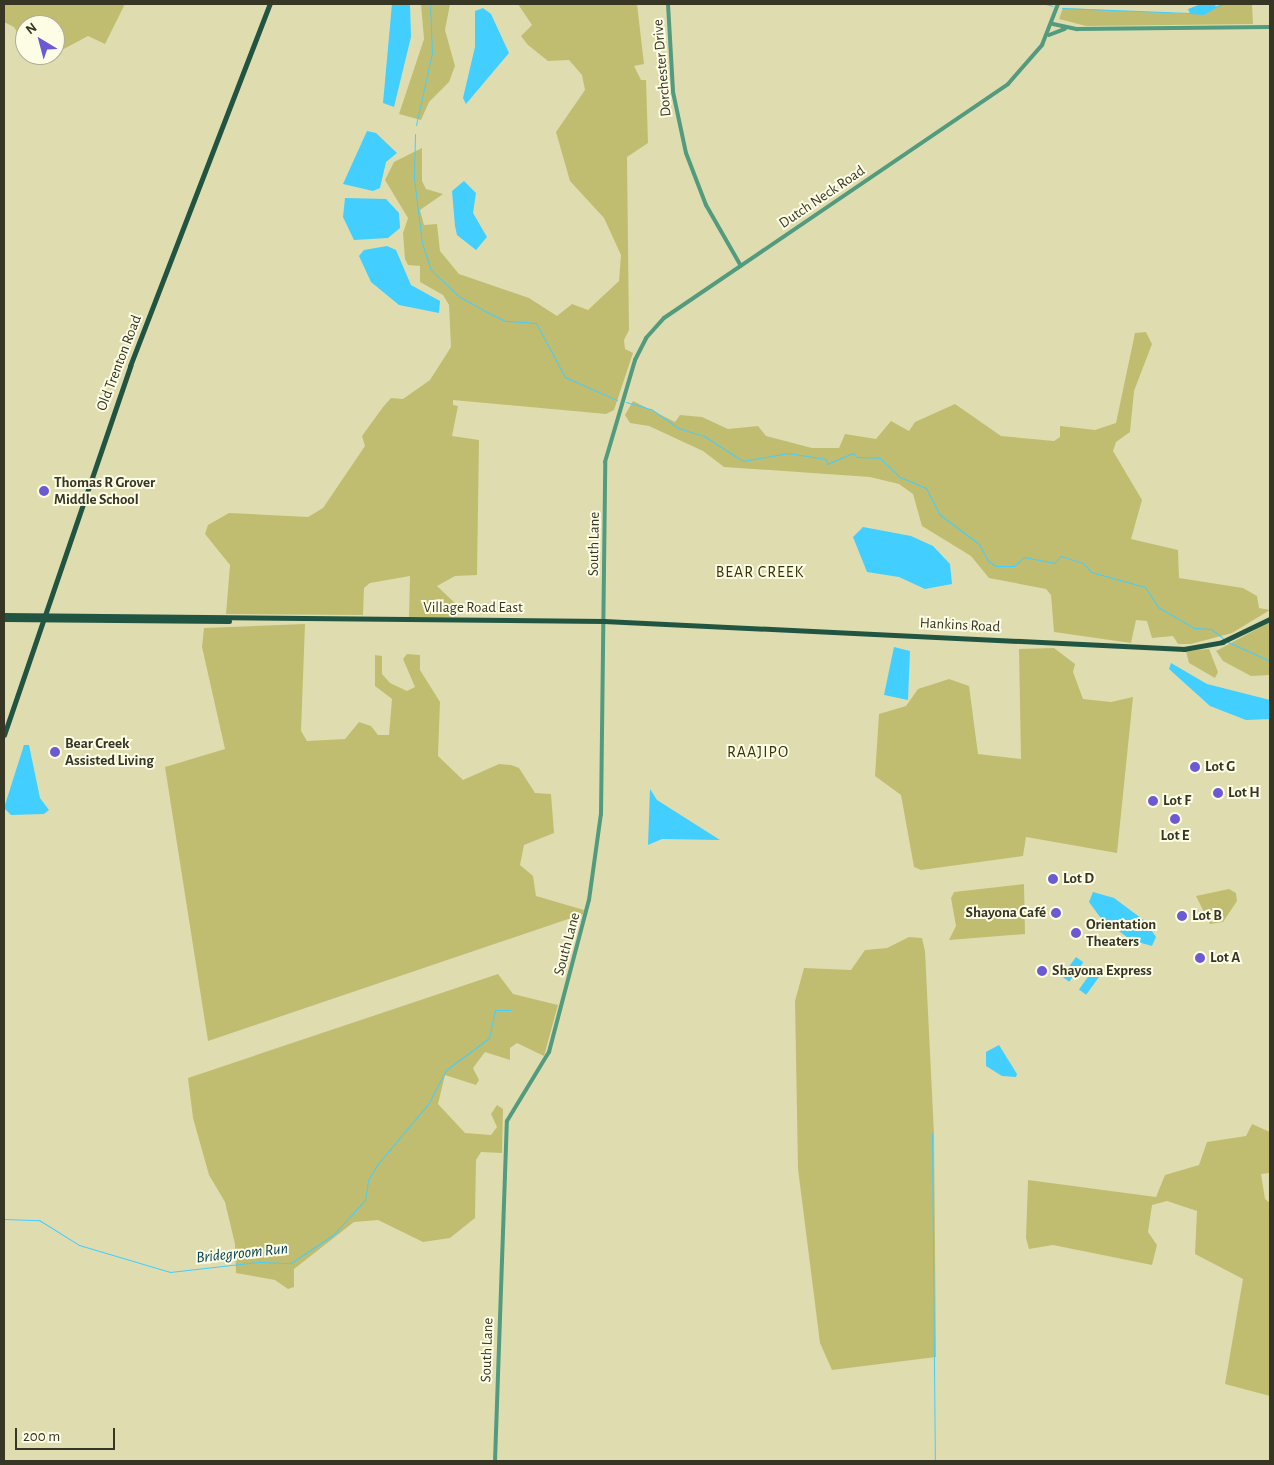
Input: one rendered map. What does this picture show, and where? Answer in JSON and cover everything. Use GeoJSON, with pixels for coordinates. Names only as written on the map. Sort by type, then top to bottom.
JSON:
{"type":"FeatureCollection","features":[{"type":"Feature","properties":{"kind":"main road","name":"Old Trenton Road"},"geometry":{"type":"LineString","coordinates":[[4,735],[130,366],[270,4]]}},
{"type":"Feature","properties":{"kind":"main road","name":"Village Road East"},"geometry":{"type":"LineString","coordinates":[[4,615],[43,618]]}},
{"type":"Feature","properties":{"kind":"main road","name":"Village Road East"},"geometry":{"type":"LineString","coordinates":[[4,619],[642,622]]}},
{"type":"Feature","properties":{"kind":"main road","name":"Hankins Road"},"geometry":{"type":"LineString","coordinates":[[642,622],[1184,649],[1222,642],[1270,619]]}},
{"type":"Feature","properties":{"kind":"street","name":"Dorchester Drive"},"geometry":{"type":"LineString","coordinates":[[668,4],[671,78],[684,146],[706,204],[741,266]]}},
{"type":"Feature","properties":{"kind":"street","name":"Dutch Neck Road"},"geometry":{"type":"LineString","coordinates":[[616,420],[635,360],[650,332],[741,266],[1008,84],[1047,37],[1053,24],[1058,4]]}},
{"type":"Feature","properties":{"kind":"street"},"geometry":{"type":"LineString","coordinates":[[1053,24],[1072,29],[1270,27]]}},
{"type":"Feature","properties":{"kind":"street"},"geometry":{"type":"LineString","coordinates":[[1047,37],[1072,29]]}},
{"type":"Feature","properties":{"kind":"street","name":"South Lane"},"geometry":{"type":"LineString","coordinates":[[495,1461],[507,1121],[514,1103],[549,1052],[589,900],[600,821],[605,462],[616,420]]}},
{"type":"Feature","properties":{"kind":"shaded area"},"geometry":{"type":"Polygon","coordinates":[[[4,4],[125,4],[105,44],[88,36],[65,48],[65,15],[15,15],[15,29],[4,22],[4,4]]]}},
{"type":"Feature","properties":{"kind":"shaded area"},"geometry":{"type":"Polygon","coordinates":[[[421,4],[450,4],[445,30],[455,66],[449,82],[429,102],[421,120],[399,114],[424,39],[421,4]]]}},
{"type":"Feature","properties":{"kind":"shaded area"},"geometry":{"type":"Polygon","coordinates":[[[518,4],[637,4],[644,64],[634,66],[641,80],[646,80],[648,143],[627,157],[629,330],[624,340],[625,349],[633,353],[614,410],[606,414],[453,400],[453,405],[458,406],[452,436],[479,440],[477,575],[455,576],[437,586],[457,605],[456,617],[409,617],[410,576],[370,583],[364,588],[363,615],[226,614],[230,565],[205,534],[208,525],[229,513],[308,517],[323,508],[365,446],[362,436],[383,407],[391,398],[403,399],[430,380],[451,347],[449,305],[443,295],[420,282],[420,266],[408,265],[405,259],[403,233],[408,218],[385,180],[394,162],[422,148],[422,181],[426,189],[443,194],[420,210],[424,225],[437,224],[440,251],[459,274],[529,298],[557,316],[572,304],[588,310],[619,281],[621,255],[604,218],[570,181],[556,132],[585,90],[582,75],[569,60],[548,61],[528,45],[521,36],[532,25],[518,4]]]}},
{"type":"Feature","properties":{"kind":"shaded area"},"geometry":{"type":"Polygon","coordinates":[[[1223,4],[1252,4],[1253,24],[1086,26],[1059,19],[1063,8],[1194,14],[1223,4]]]}},
{"type":"Feature","properties":{"kind":"shaded area"},"geometry":{"type":"Polygon","coordinates":[[[1146,332],[1152,344],[1134,391],[1130,432],[1116,442],[1113,451],[1142,500],[1131,539],[1178,550],[1179,578],[1243,588],[1257,596],[1259,608],[1270,610],[1232,633],[1191,644],[1178,644],[1173,636],[1152,638],[1147,621],[1136,620],[1131,643],[1054,632],[1051,595],[1046,589],[989,578],[971,556],[922,526],[913,494],[899,484],[870,477],[724,467],[703,451],[649,426],[630,423],[625,415],[633,401],[675,422],[680,415],[702,417],[728,429],[758,426],[766,436],[812,448],[839,448],[845,434],[876,439],[891,421],[909,431],[915,422],[955,404],[1001,436],[1054,441],[1060,437],[1060,426],[1095,430],[1116,423],[1135,333],[1146,332]]]}},
{"type":"Feature","properties":{"kind":"shaded area"},"geometry":{"type":"Polygon","coordinates":[[[1270,622],[1270,675],[1251,676],[1223,661],[1216,651],[1270,622]]]}},
{"type":"Feature","properties":{"kind":"shaded area"},"geometry":{"type":"Polygon","coordinates":[[[305,624],[301,731],[307,741],[345,739],[359,722],[371,726],[378,735],[389,735],[392,699],[375,686],[375,655],[382,656],[382,674],[390,683],[407,691],[415,687],[403,659],[407,654],[420,655],[420,670],[440,702],[438,756],[463,780],[499,764],[511,765],[519,768],[535,793],[551,794],[554,833],[524,845],[520,865],[533,876],[536,896],[584,910],[583,914],[208,1041],[165,767],[225,749],[202,647],[204,628],[305,624]]]}},
{"type":"Feature","properties":{"kind":"shaded area"},"geometry":{"type":"Polygon","coordinates":[[[1054,648],[1075,664],[1073,672],[1083,699],[1111,702],[1133,697],[1117,853],[1026,837],[1023,856],[921,870],[914,867],[901,795],[875,776],[879,714],[906,706],[918,689],[949,679],[969,686],[978,754],[1021,759],[1019,649],[1054,648]]]}},
{"type":"Feature","properties":{"kind":"shaded area"},"geometry":{"type":"Polygon","coordinates":[[[1209,649],[1218,672],[1215,678],[1189,663],[1186,651],[1209,649]]]}},
{"type":"Feature","properties":{"kind":"shaded area"},"geometry":{"type":"Polygon","coordinates":[[[1024,884],[1025,934],[949,940],[956,926],[951,898],[954,892],[1024,884]]]}},
{"type":"Feature","properties":{"kind":"shaded area"},"geometry":{"type":"Polygon","coordinates":[[[1229,889],[1236,893],[1237,901],[1223,922],[1210,924],[1196,896],[1229,889]]]}},
{"type":"Feature","properties":{"kind":"shaded area"},"geometry":{"type":"Polygon","coordinates":[[[909,937],[922,938],[925,951],[934,1134],[936,1357],[832,1370],[820,1343],[798,1169],[795,1001],[804,968],[851,970],[865,950],[887,948],[909,937]]]}},
{"type":"Feature","properties":{"kind":"shaded area"},"geometry":{"type":"Polygon","coordinates":[[[498,974],[513,994],[558,1005],[544,1056],[517,1043],[510,1048],[510,1060],[485,1052],[473,1068],[479,1080],[476,1085],[445,1075],[438,1104],[465,1133],[491,1135],[497,1127],[491,1114],[497,1105],[503,1109],[502,1153],[481,1152],[476,1160],[475,1218],[450,1238],[423,1242],[378,1220],[354,1222],[294,1269],[294,1287],[288,1289],[275,1280],[236,1273],[235,1244],[225,1202],[209,1175],[193,1118],[188,1078],[498,974]]]}},
{"type":"Feature","properties":{"kind":"shaded area"},"geometry":{"type":"Polygon","coordinates":[[[1252,1124],[1270,1132],[1270,1173],[1261,1174],[1265,1199],[1270,1203],[1270,1396],[1225,1384],[1243,1279],[1195,1254],[1197,1211],[1167,1201],[1152,1205],[1148,1232],[1157,1245],[1152,1265],[1053,1245],[1029,1249],[1026,1238],[1028,1180],[1156,1197],[1165,1175],[1199,1165],[1207,1142],[1246,1136],[1252,1124]]]}},
{"type":"Feature","properties":{"kind":"water"},"geometry":{"type":"Polygon","coordinates":[[[392,4],[410,4],[411,37],[394,107],[383,103],[392,4]]]}},
{"type":"Feature","properties":{"kind":"water"},"geometry":{"type":"Polygon","coordinates":[[[1201,4],[1215,4],[1216,8],[1204,15],[1190,14],[1188,9],[1201,4]]]}},
{"type":"Feature","properties":{"kind":"water"},"geometry":{"type":"Polygon","coordinates":[[[483,8],[491,14],[509,53],[466,104],[463,98],[475,47],[475,11],[483,8]]]}},
{"type":"Feature","properties":{"kind":"water"},"geometry":{"type":"Polygon","coordinates":[[[367,131],[376,133],[397,153],[386,162],[380,188],[373,191],[343,184],[367,131]]]}},
{"type":"Feature","properties":{"kind":"water"},"geometry":{"type":"Polygon","coordinates":[[[464,181],[476,193],[473,213],[487,237],[476,250],[457,235],[455,226],[452,191],[464,181]]]}},
{"type":"Feature","properties":{"kind":"water"},"geometry":{"type":"Polygon","coordinates":[[[345,198],[386,199],[399,213],[400,228],[388,238],[354,240],[343,217],[345,198]]]}},
{"type":"Feature","properties":{"kind":"water"},"geometry":{"type":"Polygon","coordinates":[[[387,246],[396,250],[411,285],[440,301],[439,313],[399,305],[371,282],[359,256],[364,250],[387,246]]]}},
{"type":"Feature","properties":{"kind":"water"},"geometry":{"type":"Polygon","coordinates":[[[863,527],[911,536],[933,546],[950,564],[952,584],[925,589],[899,577],[867,572],[853,537],[863,527]]]}},
{"type":"Feature","properties":{"kind":"water"},"geometry":{"type":"Polygon","coordinates":[[[894,647],[910,651],[908,700],[884,695],[894,647]]]}},
{"type":"Feature","properties":{"kind":"water"},"geometry":{"type":"Polygon","coordinates":[[[1171,663],[1207,684],[1270,700],[1270,719],[1246,720],[1210,706],[1169,669],[1171,663]]]}},
{"type":"Feature","properties":{"kind":"water"},"geometry":{"type":"Polygon","coordinates":[[[24,745],[29,745],[40,798],[49,810],[44,814],[11,815],[4,808],[24,745]]]}},
{"type":"Feature","properties":{"kind":"water"},"geometry":{"type":"Polygon","coordinates":[[[650,789],[657,800],[720,840],[662,839],[648,845],[650,789]]]}},
{"type":"Feature","properties":{"kind":"water"},"geometry":{"type":"Polygon","coordinates":[[[1093,892],[1114,898],[1145,921],[1156,937],[1152,946],[1131,940],[1100,917],[1089,902],[1093,892]]]}},
{"type":"Feature","properties":{"kind":"water"},"geometry":{"type":"Polygon","coordinates":[[[1076,957],[1083,962],[1069,982],[1062,976],[1076,957]]]}},
{"type":"Feature","properties":{"kind":"water"},"geometry":{"type":"Polygon","coordinates":[[[1093,970],[1100,975],[1086,995],[1079,989],[1093,970]]]}},
{"type":"Feature","properties":{"kind":"water"},"geometry":{"type":"Polygon","coordinates":[[[999,1045],[1017,1074],[1016,1077],[1002,1076],[986,1066],[986,1052],[999,1045]]]}},
{"type":"Feature","properties":{"kind":"waterway"},"geometry":{"type":"LineString","coordinates":[[416,125],[432,53],[430,4]]}},
{"type":"Feature","properties":{"kind":"waterway"},"geometry":{"type":"LineString","coordinates":[[1046,4],[1053,6]]}},
{"type":"Feature","properties":{"kind":"waterway"},"geometry":{"type":"LineString","coordinates":[[1215,7],[1223,4]]}},
{"type":"Feature","properties":{"kind":"waterway"},"geometry":{"type":"LineString","coordinates":[[1062,8],[1189,13]]}},
{"type":"Feature","properties":{"kind":"waterway"},"geometry":{"type":"LineString","coordinates":[[415,134],[414,178],[422,243],[431,270],[460,297],[483,310],[506,321],[536,323],[565,377],[617,400]]}},
{"type":"Feature","properties":{"kind":"waterway"},"geometry":{"type":"LineString","coordinates":[[626,402],[651,409],[678,428],[704,436],[743,461],[788,453],[826,459],[827,464],[853,453],[857,457],[880,458],[900,477],[926,488],[939,514],[979,544],[988,561],[996,566],[1014,566],[1024,557],[1054,563],[1061,556],[1083,563],[1091,572],[1145,587],[1158,607],[1194,628],[1211,629],[1223,638]]}},
{"type":"Feature","properties":{"kind":"waterway"},"geometry":{"type":"LineString","coordinates":[[1228,642],[1270,661]]}},
{"type":"Feature","properties":{"kind":"waterway","name":"Bridegroom Run"},"geometry":{"type":"LineString","coordinates":[[4,1219],[39,1220],[79,1245],[170,1272],[258,1262],[291,1263],[333,1235],[365,1200],[368,1180],[377,1165],[428,1104],[446,1070],[489,1038],[495,1010],[510,1010]]}},
{"type":"Feature","properties":{"kind":"waterway"},"geometry":{"type":"LineString","coordinates":[[932,1133],[935,1461]]}},
{"type":"Feature","properties":{"kind":"place","name":"Thomas R Grover Middle School"},"geometry":{"type":"Point","coordinates":[44,491]}},
{"type":"Feature","properties":{"kind":"place","name":"Bear Creek Assisted Living"},"geometry":{"type":"Point","coordinates":[55,752]}},
{"type":"Feature","properties":{"kind":"place","name":"Lot G"},"geometry":{"type":"Point","coordinates":[1195,767]}},
{"type":"Feature","properties":{"kind":"place","name":"Lot H"},"geometry":{"type":"Point","coordinates":[1218,793]}},
{"type":"Feature","properties":{"kind":"place","name":"Lot F"},"geometry":{"type":"Point","coordinates":[1153,801]}},
{"type":"Feature","properties":{"kind":"place","name":"Lot E"},"geometry":{"type":"Point","coordinates":[1175,819]}},
{"type":"Feature","properties":{"kind":"place","name":"Lot D"},"geometry":{"type":"Point","coordinates":[1053,879]}},
{"type":"Feature","properties":{"kind":"place","name":"Shayona Café"},"geometry":{"type":"Point","coordinates":[1056,913]}},
{"type":"Feature","properties":{"kind":"place","name":"Lot B"},"geometry":{"type":"Point","coordinates":[1182,916]}},
{"type":"Feature","properties":{"kind":"place","name":"Orientation Theaters"},"geometry":{"type":"Point","coordinates":[1076,933]}},
{"type":"Feature","properties":{"kind":"place","name":"Lot A"},"geometry":{"type":"Point","coordinates":[1200,958]}},
{"type":"Feature","properties":{"kind":"place","name":"Shayona Express"},"geometry":{"type":"Point","coordinates":[1042,971]}},
{"type":"Feature","properties":{"kind":"district","name":"BEAR CREEK"},"geometry":{"type":"Point","coordinates":[760,572]}},
{"type":"Feature","properties":{"kind":"district","name":"RAAJIPO"},"geometry":{"type":"Point","coordinates":[758,752]}}]}
